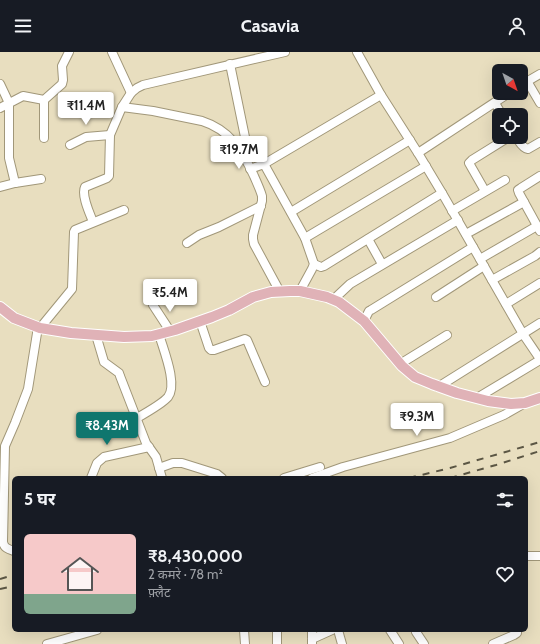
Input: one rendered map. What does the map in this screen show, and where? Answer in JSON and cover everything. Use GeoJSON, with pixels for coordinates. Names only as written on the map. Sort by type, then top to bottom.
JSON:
{"type":"FeatureCollection","features":[{"type":"Feature","properties":{"kind":"main road"},"geometry":{"type":"LineString","coordinates":[[0,307],[14,318],[39,328],[70,333],[124,337],[152,336],[229,310],[253,297],[271,292],[300,291],[326,297],[339,302],[364,322],[400,364],[415,376],[438,387],[488,401],[511,404],[526,403],[540,398]]}},
{"type":"Feature","properties":{"kind":"street"},"geometry":{"type":"LineString","coordinates":[[44,138],[44,100],[62,84],[62,66],[69,52]]}},
{"type":"Feature","properties":{"kind":"street"},"geometry":{"type":"LineString","coordinates":[[112,52],[131,94]]}},
{"type":"Feature","properties":{"kind":"street"},"geometry":{"type":"LineString","coordinates":[[92,222],[83,189],[109,176],[110,135],[122,107],[137,88],[230,64],[285,52]]}},
{"type":"Feature","properties":{"kind":"street"},"geometry":{"type":"LineString","coordinates":[[357,52],[381,95],[458,220],[523,334],[540,359],[477,398]]}},
{"type":"Feature","properties":{"kind":"street"},"geometry":{"type":"LineString","coordinates":[[230,64],[246,142],[240,150]]}},
{"type":"Feature","properties":{"kind":"street"},"geometry":{"type":"LineString","coordinates":[[528,81],[540,74]]}},
{"type":"Feature","properties":{"kind":"street"},"geometry":{"type":"LineString","coordinates":[[0,84],[9,103],[9,158],[14,183]]}},
{"type":"Feature","properties":{"kind":"street"},"geometry":{"type":"LineString","coordinates":[[528,88],[540,103]]}},
{"type":"Feature","properties":{"kind":"street"},"geometry":{"type":"LineString","coordinates":[[250,169],[264,164],[381,95]]}},
{"type":"Feature","properties":{"kind":"street"},"geometry":{"type":"LineString","coordinates":[[0,108],[22,96],[44,100]]}},
{"type":"Feature","properties":{"kind":"street"},"geometry":{"type":"LineString","coordinates":[[418,153],[499,100]]}},
{"type":"Feature","properties":{"kind":"street"},"geometry":{"type":"LineString","coordinates":[[495,103],[498,108]]}},
{"type":"Feature","properties":{"kind":"street"},"geometry":{"type":"LineString","coordinates":[[122,107],[153,111],[202,121],[217,128],[232,140],[240,150],[262,196],[253,239],[254,244],[280,292]]}},
{"type":"Feature","properties":{"kind":"street"},"geometry":{"type":"LineString","coordinates":[[70,145],[86,137],[110,135]]}},
{"type":"Feature","properties":{"kind":"street"},"geometry":{"type":"LineString","coordinates":[[291,212],[410,140]]}},
{"type":"Feature","properties":{"kind":"street"},"geometry":{"type":"LineString","coordinates":[[521,144],[525,149],[528,149],[540,142]]}},
{"type":"Feature","properties":{"kind":"street"},"geometry":{"type":"LineString","coordinates":[[485,191],[469,163],[498,144]]}},
{"type":"Feature","properties":{"kind":"street"},"geometry":{"type":"LineString","coordinates":[[264,164],[306,238],[314,264],[300,291]]}},
{"type":"Feature","properties":{"kind":"street"},"geometry":{"type":"LineString","coordinates":[[306,238],[426,166]]}},
{"type":"Feature","properties":{"kind":"street"},"geometry":{"type":"LineString","coordinates":[[436,297],[482,263],[539,229],[518,190],[540,176]]}},
{"type":"Feature","properties":{"kind":"street"},"geometry":{"type":"LineString","coordinates":[[0,188],[14,183],[41,179]]}},
{"type":"Feature","properties":{"kind":"street"},"geometry":{"type":"LineString","coordinates":[[452,211],[504,180]]}},
{"type":"Feature","properties":{"kind":"street"},"geometry":{"type":"LineString","coordinates":[[314,264],[321,267],[324,266],[442,193]]}},
{"type":"Feature","properties":{"kind":"street"},"geometry":{"type":"LineString","coordinates":[[466,234],[524,202]]}},
{"type":"Feature","properties":{"kind":"street"},"geometry":{"type":"LineString","coordinates":[[187,243],[199,235],[261,206]]}},
{"type":"Feature","properties":{"kind":"street"},"geometry":{"type":"LineString","coordinates":[[12,550],[2,548],[4,446],[15,423],[28,389],[39,328],[72,289],[75,230],[124,210]]}},
{"type":"Feature","properties":{"kind":"street"},"geometry":{"type":"LineString","coordinates":[[333,300],[350,284],[458,220]]}},
{"type":"Feature","properties":{"kind":"street"},"geometry":{"type":"LineString","coordinates":[[368,239],[382,264]]}},
{"type":"Feature","properties":{"kind":"street"},"geometry":{"type":"LineString","coordinates":[[364,322],[369,311],[473,247]]}},
{"type":"Feature","properties":{"kind":"street"},"geometry":{"type":"LineString","coordinates":[[492,280],[540,252]]}},
{"type":"Feature","properties":{"kind":"street"},"geometry":{"type":"LineString","coordinates":[[506,304],[540,283]]}},
{"type":"Feature","properties":{"kind":"street"},"geometry":{"type":"LineString","coordinates":[[153,305],[170,331]]}},
{"type":"Feature","properties":{"kind":"street"},"geometry":{"type":"LineString","coordinates":[[200,321],[209,348],[212,350],[245,339],[247,340],[265,382]]}},
{"type":"Feature","properties":{"kind":"street"},"geometry":{"type":"LineString","coordinates":[[438,387],[540,323]]}},
{"type":"Feature","properties":{"kind":"street"},"geometry":{"type":"LineString","coordinates":[[137,418],[166,400],[170,393],[170,372],[159,334]]}},
{"type":"Feature","properties":{"kind":"street"},"geometry":{"type":"LineString","coordinates":[[96,335],[104,362],[119,373],[149,447],[156,457],[161,476]]}},
{"type":"Feature","properties":{"kind":"street"},"geometry":{"type":"LineString","coordinates":[[400,364],[447,335]]}},
{"type":"Feature","properties":{"kind":"street"},"geometry":{"type":"LineString","coordinates":[[317,476],[339,468],[450,438],[504,415],[526,403]]}},
{"type":"Feature","properties":{"kind":"street"},"geometry":{"type":"LineString","coordinates":[[92,476],[97,463],[104,457],[149,447]]}},
{"type":"Feature","properties":{"kind":"street"},"geometry":{"type":"LineString","coordinates":[[159,468],[173,463],[182,462],[220,476]]}},
{"type":"Feature","properties":{"kind":"street"},"geometry":{"type":"LineString","coordinates":[[291,476],[320,467]]}},
{"type":"Feature","properties":{"kind":"street"},"geometry":{"type":"LineString","coordinates":[[528,556],[540,556]]}},
{"type":"Feature","properties":{"kind":"street"},"geometry":{"type":"LineString","coordinates":[[47,644],[90,632]]}},
{"type":"Feature","properties":{"kind":"street"},"geometry":{"type":"LineString","coordinates":[[244,632],[245,644]]}},
{"type":"Feature","properties":{"kind":"street"},"geometry":{"type":"LineString","coordinates":[[277,632],[277,644]]}},
{"type":"Feature","properties":{"kind":"street"},"geometry":{"type":"LineString","coordinates":[[312,642],[329,632]]}},
{"type":"Feature","properties":{"kind":"street"},"geometry":{"type":"LineString","coordinates":[[339,632],[342,644]]}},
{"type":"Feature","properties":{"kind":"street"},"geometry":{"type":"LineString","coordinates":[[391,632],[399,644]]}},
{"type":"Feature","properties":{"kind":"street"},"geometry":{"type":"LineString","coordinates":[[416,632],[424,644]]}},
{"type":"Feature","properties":{"kind":"street"},"geometry":{"type":"LineString","coordinates":[[493,644],[514,635],[517,632]]}},
{"type":"Feature","properties":{"kind":"railway"},"geometry":{"type":"LineString","coordinates":[[417,476],[540,442]]}},
{"type":"Feature","properties":{"kind":"railway"},"geometry":{"type":"LineString","coordinates":[[457,476],[540,451]]}},
{"type":"Feature","properties":{"kind":"railway"},"geometry":{"type":"LineString","coordinates":[[0,579],[12,576]]}},
{"type":"Feature","properties":{"kind":"railway"},"geometry":{"type":"LineString","coordinates":[[0,589],[12,586]]}}]}
